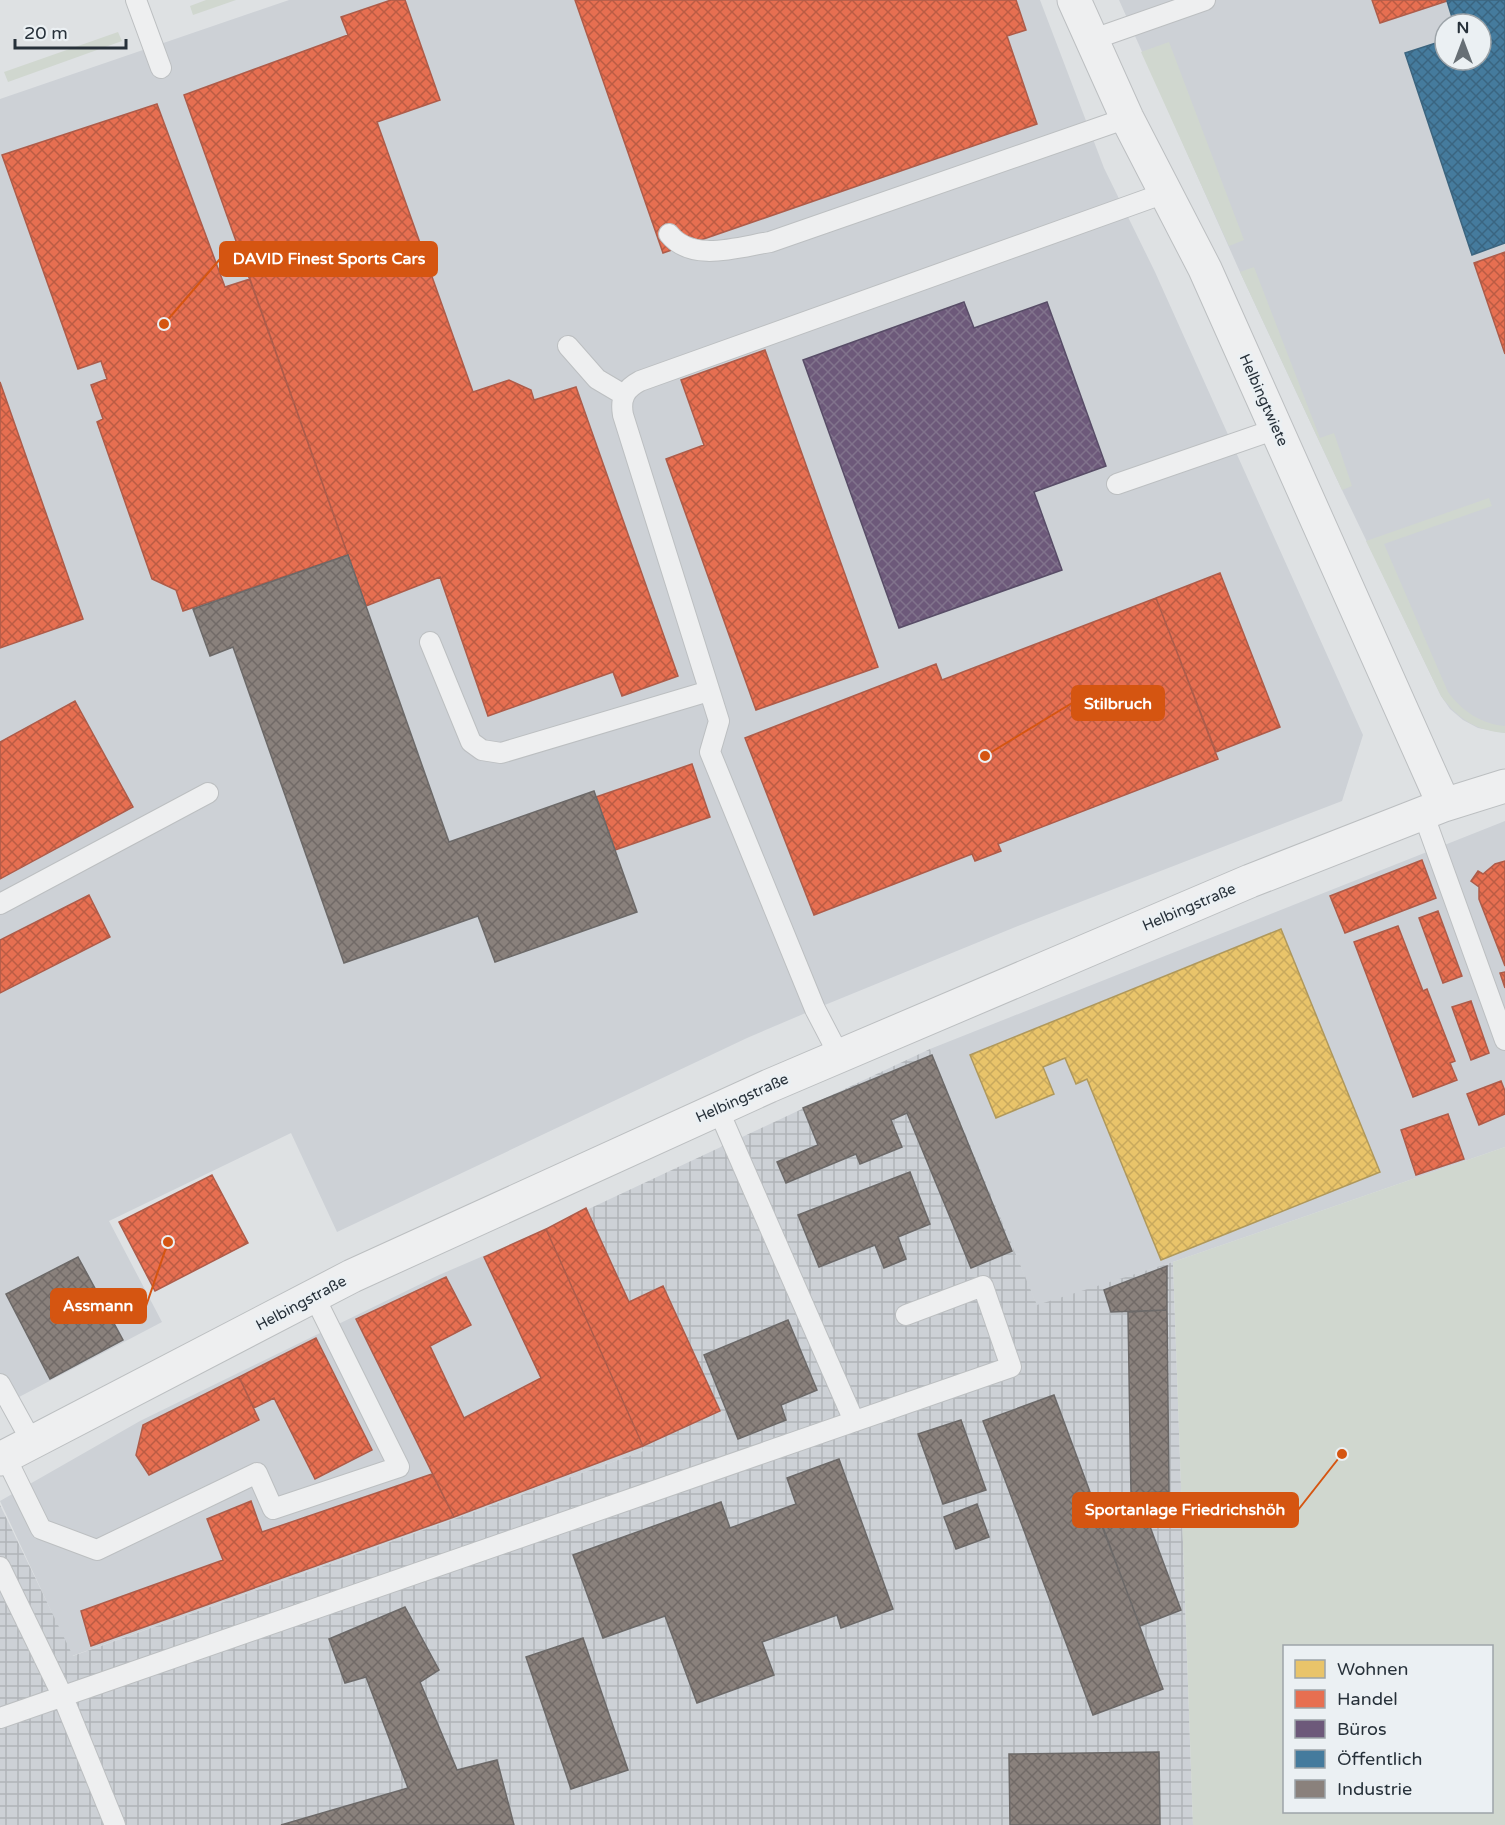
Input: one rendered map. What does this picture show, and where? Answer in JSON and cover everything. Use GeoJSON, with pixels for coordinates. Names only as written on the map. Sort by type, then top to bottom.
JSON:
{"type":"FeatureCollection","features":[{"type":"Feature","properties":{"kind":"street","name":"Helbingtwiete"},"geometry":{"type":"LineString","coordinates":[[1074,0],[1127,118],[1205,269],[1276,429],[1434,809]]}},
{"type":"Feature","properties":{"kind":"street","name":"Helbingstraße"},"geometry":{"type":"LineString","coordinates":[[12,1452],[352,1276],[839,1055],[1250,881],[1434,809],[1505,786]]}},
{"type":"Feature","properties":{"kind":"lane"},"geometry":{"type":"LineString","coordinates":[[136,0],[161,68]]}},
{"type":"Feature","properties":{"kind":"lane"},"geometry":{"type":"LineString","coordinates":[[1091,40],[1206,0]]}},
{"type":"Feature","properties":{"kind":"lane"},"geometry":{"type":"LineString","coordinates":[[669,234],[676,243],[691,250],[717,250],[770,242],[1127,118]]}},
{"type":"Feature","properties":{"kind":"lane"},"geometry":{"type":"LineString","coordinates":[[839,1055],[815,1009],[710,752],[719,721],[622,415],[621,405],[624,395],[630,387],[640,381],[1165,193]]}},
{"type":"Feature","properties":{"kind":"lane"},"geometry":{"type":"LineString","coordinates":[[568,346],[597,379],[624,395]]}},
{"type":"Feature","properties":{"kind":"lane"},"geometry":{"type":"LineString","coordinates":[[1117,484],[1276,429]]}},
{"type":"Feature","properties":{"kind":"lane"},"geometry":{"type":"LineString","coordinates":[[430,642],[471,742],[482,750],[501,753],[709,692]]}},
{"type":"Feature","properties":{"kind":"lane"},"geometry":{"type":"LineString","coordinates":[[0,904],[208,793]]}},
{"type":"Feature","properties":{"kind":"lane"},"geometry":{"type":"LineString","coordinates":[[1434,809],[1505,1040]]}},
{"type":"Feature","properties":{"kind":"lane"},"geometry":{"type":"LineString","coordinates":[[718,1109],[854,1421]]}},
{"type":"Feature","properties":{"kind":"lane"},"geometry":{"type":"LineString","coordinates":[[0,1718],[1011,1367],[983,1286],[906,1315]]}},
{"type":"Feature","properties":{"kind":"lane"},"geometry":{"type":"LineString","coordinates":[[0,1384],[12,1452],[42,1529],[97,1550],[257,1473],[273,1509],[399,1467],[314,1296]]}},
{"type":"Feature","properties":{"kind":"lane"},"geometry":{"type":"LineString","coordinates":[[0,1567],[63,1696],[115,1825]]}},
{"type":"Feature","properties":{"kind":"shaded area"},"geometry":{"type":"Polygon","coordinates":[[[206,0],[236,0],[193,15],[190,6],[206,0]]]}},
{"type":"Feature","properties":{"kind":"shaded area"},"geometry":{"type":"Polygon","coordinates":[[[289,0],[1040,0],[1104,168],[1155,272],[1363,735],[1342,801],[1013,928],[747,1038],[337,1232],[291,1133],[109,1221],[162,1322],[0,1407],[0,99],[289,0]]]}},
{"type":"Feature","properties":{"kind":"shaded area"},"geometry":{"type":"Polygon","coordinates":[[[1119,0],[1505,0],[1505,733],[1478,728],[1463,720],[1450,709],[1441,696],[1240,272],[1119,0]]]}},
{"type":"Feature","properties":{"kind":"shaded area"},"geometry":{"type":"Polygon","coordinates":[[[118,32],[122,41],[8,82],[4,72],[118,32]]]}},
{"type":"Feature","properties":{"kind":"shaded area"},"geometry":{"type":"Polygon","coordinates":[[[1169,42],[1244,240],[1229,246],[1141,52],[1169,42]]]}},
{"type":"Feature","properties":{"kind":"shaded area"},"geometry":{"type":"Polygon","coordinates":[[[1254,267],[1320,438],[1334,433],[1352,486],[1342,490],[1240,272],[1254,267]]]}},
{"type":"Feature","properties":{"kind":"shaded area"},"geometry":{"type":"Polygon","coordinates":[[[1489,498],[1492,506],[1384,544],[1448,692],[1459,705],[1473,715],[1488,723],[1505,726],[1505,733],[1486,730],[1469,722],[1454,711],[1441,696],[1366,541],[1489,498]]]}},
{"type":"Feature","properties":{"kind":"shaded area"},"geometry":{"type":"Polygon","coordinates":[[[1505,821],[1505,1147],[1173,1262],[1037,1306],[930,1049],[1505,821]]]}},
{"type":"Feature","properties":{"kind":"shaded area"},"geometry":{"type":"Polygon","coordinates":[[[930,1049],[1037,1305],[1173,1262],[1193,1825],[0,1825],[0,1505],[73,1656],[643,1451],[546,1229],[930,1049]]]}},
{"type":"Feature","properties":{"kind":"shaded area"},"geometry":{"type":"Polygon","coordinates":[[[1505,1147],[1505,1825],[1193,1825],[1173,1262],[1505,1147]]]}},
{"type":"Feature","properties":{"kind":"shaded area"},"geometry":{"type":"Polygon","coordinates":[[[546,1229],[643,1451],[72,1656],[0,1501],[140,1421],[439,1275],[546,1229]]]}},
{"type":"Feature","properties":{"kind":"building: Wohnen"},"geometry":{"type":"Polygon","coordinates":[[[1281,929],[1380,1172],[1161,1260],[1087,1079],[1076,1084],[1065,1058],[1043,1067],[1054,1094],[996,1118],[970,1055],[1281,929]]]}},
{"type":"Feature","properties":{"kind":"building: Handel"},"geometry":{"type":"Polygon","coordinates":[[[391,0],[405,0],[440,100],[377,122],[473,392],[509,380],[531,390],[534,400],[576,387],[678,676],[622,696],[613,672],[488,716],[440,577],[366,606],[184,95],[348,35],[341,17],[391,0]]]}},
{"type":"Feature","properties":{"kind":"building: Handel"},"geometry":{"type":"Polygon","coordinates":[[[575,0],[1016,0],[1026,30],[1007,36],[1037,124],[663,253],[575,0]]]}},
{"type":"Feature","properties":{"kind":"building: Handel"},"geometry":{"type":"Polygon","coordinates":[[[1372,0],[1450,0],[1380,23],[1372,0]]]}},
{"type":"Feature","properties":{"kind":"building: Handel"},"geometry":{"type":"Polygon","coordinates":[[[157,104],[225,287],[250,279],[348,555],[183,611],[176,590],[152,579],[97,422],[103,419],[91,385],[107,379],[101,361],[78,369],[2,155],[157,104]]]}},
{"type":"Feature","properties":{"kind":"building: Handel"},"geometry":{"type":"Polygon","coordinates":[[[1505,252],[1505,354],[1474,263],[1505,252]]]}},
{"type":"Feature","properties":{"kind":"building: Handel"},"geometry":{"type":"Polygon","coordinates":[[[765,350],[878,667],[756,710],[666,459],[704,445],[681,380],[765,350]]]}},
{"type":"Feature","properties":{"kind":"building: Handel"},"geometry":{"type":"Polygon","coordinates":[[[0,382],[83,619],[0,648],[0,382]]]}},
{"type":"Feature","properties":{"kind":"building: Handel"},"geometry":{"type":"Polygon","coordinates":[[[1220,573],[1280,727],[1216,752],[1156,598],[1220,573]]]}},
{"type":"Feature","properties":{"kind":"building: Handel"},"geometry":{"type":"Polygon","coordinates":[[[1156,598],[1218,759],[998,844],[1001,851],[975,861],[972,854],[814,915],[745,738],[936,664],[942,680],[1156,598]]]}},
{"type":"Feature","properties":{"kind":"building: Handel"},"geometry":{"type":"Polygon","coordinates":[[[75,701],[133,807],[0,879],[0,742],[75,701]]]}},
{"type":"Feature","properties":{"kind":"building: Handel"},"geometry":{"type":"Polygon","coordinates":[[[692,764],[710,817],[615,850],[596,797],[692,764]]]}},
{"type":"Feature","properties":{"kind":"building: Handel"},"geometry":{"type":"Polygon","coordinates":[[[1422,860],[1436,898],[1345,933],[1330,896],[1422,860]]]}},
{"type":"Feature","properties":{"kind":"building: Handel"},"geometry":{"type":"Polygon","coordinates":[[[1505,861],[1505,966],[1479,899],[1479,887],[1471,881],[1478,871],[1483,874],[1495,864],[1505,861]]]}},
{"type":"Feature","properties":{"kind":"building: Handel"},"geometry":{"type":"Polygon","coordinates":[[[89,895],[110,937],[0,993],[0,940],[89,895]]]}},
{"type":"Feature","properties":{"kind":"building: Handel"},"geometry":{"type":"Polygon","coordinates":[[[1438,911],[1462,976],[1443,983],[1419,918],[1438,911]]]}},
{"type":"Feature","properties":{"kind":"building: Handel"},"geometry":{"type":"Polygon","coordinates":[[[1398,926],[1423,991],[1427,989],[1455,1061],[1450,1063],[1457,1080],[1413,1097],[1354,942],[1398,926]]]}},
{"type":"Feature","properties":{"kind":"building: Handel"},"geometry":{"type":"Polygon","coordinates":[[[1505,972],[1505,988],[1500,973],[1505,972]]]}},
{"type":"Feature","properties":{"kind":"building: Handel"},"geometry":{"type":"Polygon","coordinates":[[[1471,1001],[1489,1053],[1471,1060],[1452,1007],[1471,1001]]]}},
{"type":"Feature","properties":{"kind":"building: Handel"},"geometry":{"type":"Polygon","coordinates":[[[1501,1081],[1505,1091],[1505,1114],[1479,1125],[1467,1094],[1501,1081]]]}},
{"type":"Feature","properties":{"kind":"building: Handel"},"geometry":{"type":"Polygon","coordinates":[[[1448,1114],[1464,1159],[1416,1175],[1401,1130],[1448,1114]]]}},
{"type":"Feature","properties":{"kind":"building: Handel"},"geometry":{"type":"Polygon","coordinates":[[[212,1175],[248,1243],[155,1291],[119,1222],[212,1175]]]}},
{"type":"Feature","properties":{"kind":"building: Handel"},"geometry":{"type":"Polygon","coordinates":[[[586,1208],[629,1302],[663,1286],[720,1411],[643,1446],[546,1229],[586,1208]]]}},
{"type":"Feature","properties":{"kind":"building: Handel"},"geometry":{"type":"Polygon","coordinates":[[[546,1229],[643,1446],[454,1517],[356,1319],[446,1277],[471,1325],[430,1346],[464,1418],[541,1378],[484,1257],[546,1229]]]}},
{"type":"Feature","properties":{"kind":"building: Handel"},"geometry":{"type":"Polygon","coordinates":[[[316,1338],[372,1450],[315,1479],[274,1398],[254,1408],[239,1377],[316,1338]]]}},
{"type":"Feature","properties":{"kind":"building: Handel"},"geometry":{"type":"Polygon","coordinates":[[[239,1377],[259,1420],[149,1475],[136,1455],[143,1425],[239,1377]]]}},
{"type":"Feature","properties":{"kind":"building: Handel"},"geometry":{"type":"Polygon","coordinates":[[[432,1474],[454,1517],[91,1646],[81,1611],[223,1560],[207,1519],[251,1501],[262,1532],[432,1474]]]}},
{"type":"Feature","properties":{"kind":"building: Büros"},"geometry":{"type":"Polygon","coordinates":[[[964,302],[974,328],[1047,302],[1106,466],[1034,492],[1062,570],[899,628],[803,360],[964,302]]]}},
{"type":"Feature","properties":{"kind":"building: Öffentlich"},"geometry":{"type":"Polygon","coordinates":[[[1505,0],[1505,243],[1472,255],[1405,53],[1433,44],[1433,72],[1493,72],[1493,12],[1450,12],[1447,1],[1505,0]]]}},
{"type":"Feature","properties":{"kind":"building: Industrie"},"geometry":{"type":"Polygon","coordinates":[[[348,555],[449,842],[594,791],[637,912],[495,962],[478,916],[344,963],[233,647],[210,656],[193,609],[348,555]]]}},
{"type":"Feature","properties":{"kind":"building: Industrie"},"geometry":{"type":"Polygon","coordinates":[[[932,1055],[1012,1251],[971,1268],[907,1113],[891,1120],[902,1147],[860,1164],[856,1154],[786,1183],[777,1162],[818,1145],[803,1108],[932,1055]]]}},
{"type":"Feature","properties":{"kind":"building: Industrie"},"geometry":{"type":"Polygon","coordinates":[[[910,1172],[930,1224],[898,1237],[906,1259],[884,1268],[875,1245],[819,1267],[798,1215],[910,1172]]]}},
{"type":"Feature","properties":{"kind":"building: Industrie"},"geometry":{"type":"Polygon","coordinates":[[[78,1257],[123,1340],[50,1379],[6,1294],[78,1257]]]}},
{"type":"Feature","properties":{"kind":"building: Industrie"},"geometry":{"type":"Polygon","coordinates":[[[1167,1266],[1167,1310],[1111,1312],[1104,1290],[1167,1266]]]}},
{"type":"Feature","properties":{"kind":"building: Industrie"},"geometry":{"type":"Polygon","coordinates":[[[1167,1310],[1169,1492],[1131,1493],[1128,1312],[1167,1310]]]}},
{"type":"Feature","properties":{"kind":"building: Industrie"},"geometry":{"type":"Polygon","coordinates":[[[788,1320],[817,1390],[781,1405],[786,1420],[738,1439],[704,1355],[788,1320]]]}},
{"type":"Feature","properties":{"kind":"building: Industrie"},"geometry":{"type":"Polygon","coordinates":[[[1054,1395],[1163,1689],[1093,1715],[983,1421],[1054,1395]]]}},
{"type":"Feature","properties":{"kind":"building: Industrie"},"geometry":{"type":"Polygon","coordinates":[[[961,1420],[986,1490],[943,1504],[918,1434],[961,1420]]]}},
{"type":"Feature","properties":{"kind":"building: Industrie"},"geometry":{"type":"Polygon","coordinates":[[[839,1459],[893,1609],[841,1628],[837,1615],[762,1642],[774,1675],[697,1703],[665,1616],[603,1638],[573,1555],[721,1502],[730,1528],[796,1504],[787,1478],[839,1459]]]}},
{"type":"Feature","properties":{"kind":"building: Industrie"},"geometry":{"type":"Polygon","coordinates":[[[977,1504],[989,1537],[956,1549],[944,1517],[977,1504]]]}},
{"type":"Feature","properties":{"kind":"building: Industrie"},"geometry":{"type":"Polygon","coordinates":[[[1142,1505],[1181,1610],[1140,1626],[1100,1521],[1142,1505]]]}},
{"type":"Feature","properties":{"kind":"building: Industrie"},"geometry":{"type":"Polygon","coordinates":[[[405,1607],[439,1670],[420,1682],[457,1770],[497,1760],[514,1825],[281,1825],[408,1788],[366,1677],[345,1683],[329,1639],[405,1607]]]}},
{"type":"Feature","properties":{"kind":"building: Industrie"},"geometry":{"type":"Polygon","coordinates":[[[583,1638],[628,1770],[571,1789],[526,1657],[583,1638]]]}},
{"type":"Feature","properties":{"kind":"building: Industrie"},"geometry":{"type":"Polygon","coordinates":[[[1159,1752],[1160,1825],[1010,1825],[1009,1754],[1159,1752]]]}},
{"type":"Feature","properties":{"kind":"place","name":"DAVID Finest Sports Cars"},"geometry":{"type":"Point","coordinates":[164,324]}},
{"type":"Feature","properties":{"kind":"place","name":"Stilbruch"},"geometry":{"type":"Point","coordinates":[985,756]}},
{"type":"Feature","properties":{"kind":"place","name":"Assmann"},"geometry":{"type":"Point","coordinates":[168,1242]}},
{"type":"Feature","properties":{"kind":"place","name":"Sportanlage Friedrichshöh"},"geometry":{"type":"Point","coordinates":[1342,1454]}}]}
